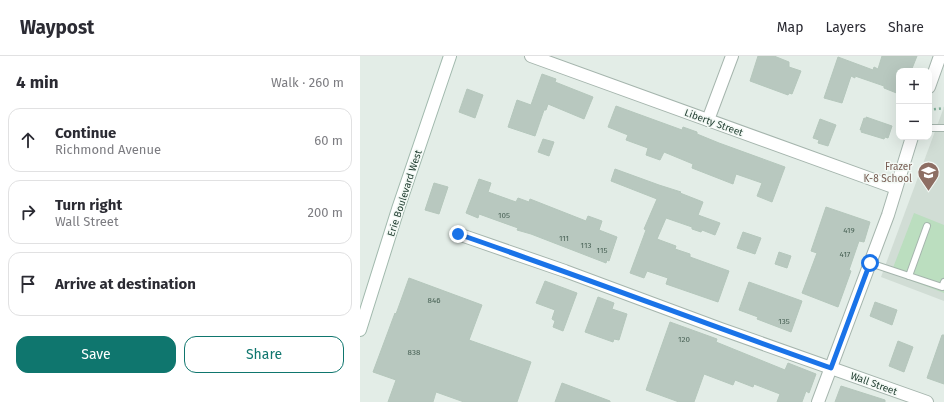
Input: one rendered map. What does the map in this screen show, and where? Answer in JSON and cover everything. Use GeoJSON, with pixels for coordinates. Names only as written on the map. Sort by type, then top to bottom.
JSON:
{"type":"FeatureCollection","features":[{"type":"Feature","properties":{"kind":"street","name":"Erie Boulevard West"},"geometry":{"type":"LineString","coordinates":[[360,330],[398,209],[450,56]]}},
{"type":"Feature","properties":{"kind":"street","name":"Liberty Street"},"geometry":{"type":"LineString","coordinates":[[531,56],[896,188]]}},
{"type":"Feature","properties":{"kind":"street"},"geometry":{"type":"LineString","coordinates":[[708,120],[732,56]]}},
{"type":"Feature","properties":{"kind":"street"},"geometry":{"type":"LineString","coordinates":[[932,79],[940,56]]}},
{"type":"Feature","properties":{"kind":"street"},"geometry":{"type":"LineString","coordinates":[[818,402],[870,263],[911,140]]}},
{"type":"Feature","properties":{"kind":"street","name":"Wall Street"},"geometry":{"type":"LineString","coordinates":[[458,234],[565,271],[927,402]]}},
{"type":"Feature","properties":{"kind":"lane"},"geometry":{"type":"LineString","coordinates":[[932,128],[944,128]]}},
{"type":"Feature","properties":{"kind":"lane"},"geometry":{"type":"LineString","coordinates":[[909,276],[927,226]]}},
{"type":"Feature","properties":{"kind":"lane"},"geometry":{"type":"LineString","coordinates":[[870,263],[942,287],[944,282]]}},
{"type":"Feature","properties":{"kind":"path"},"geometry":{"type":"LineString","coordinates":[[932,110],[944,108]]}},
{"type":"Feature","properties":{"kind":"shaded area","name":"Frazer K-8 School"},"geometry":{"type":"Polygon","coordinates":[[[944,107],[944,301],[881,277],[944,107]]]}},
{"type":"Feature","properties":{"kind":"green space"},"geometry":{"type":"Polygon","coordinates":[[[914,213],[944,225],[944,293],[891,273],[914,213]]]}},
{"type":"Feature","properties":{"kind":"building"},"geometry":{"type":"Polygon","coordinates":[[[758,56],[774,56],[789,62],[789,67],[801,71],[792,94],[789,93],[788,95],[750,81],[758,56]]]}},
{"type":"Feature","properties":{"kind":"building"},"geometry":{"type":"Polygon","coordinates":[[[882,56],[917,56],[912,68],[896,68],[896,93],[884,88],[884,86],[851,76],[842,103],[824,98],[838,57],[873,70],[874,67],[878,69],[882,56]]]}},
{"type":"Feature","properties":{"kind":"building"},"geometry":{"type":"Polygon","coordinates":[[[542,74],[556,79],[555,82],[593,97],[584,119],[548,104],[546,110],[544,110],[535,136],[508,127],[517,100],[531,105],[542,74]]]}},
{"type":"Feature","properties":{"kind":"building"},"geometry":{"type":"Polygon","coordinates":[[[467,89],[483,95],[475,118],[459,112],[467,89]]]}},
{"type":"Feature","properties":{"kind":"building"},"geometry":{"type":"Polygon","coordinates":[[[616,106],[682,130],[683,127],[697,132],[697,134],[719,143],[785,167],[772,202],[757,196],[762,183],[736,174],[733,184],[692,168],[693,164],[664,152],[660,160],[646,155],[648,148],[626,140],[628,135],[608,127],[616,106]]]}},
{"type":"Feature","properties":{"kind":"building"},"geometry":{"type":"Polygon","coordinates":[[[866,117],[892,126],[888,138],[885,137],[884,139],[861,132],[862,130],[860,130],[864,118],[866,119],[866,117]]]}},
{"type":"Feature","properties":{"kind":"building"},"geometry":{"type":"Polygon","coordinates":[[[820,119],[836,125],[828,146],[818,143],[819,140],[813,138],[820,119]]]}},
{"type":"Feature","properties":{"kind":"building"},"geometry":{"type":"Polygon","coordinates":[[[543,139],[554,142],[549,156],[538,152],[543,139]]]}},
{"type":"Feature","properties":{"kind":"building"},"geometry":{"type":"Polygon","coordinates":[[[615,169],[681,192],[680,193],[703,202],[698,215],[720,223],[715,235],[702,230],[701,232],[692,229],[692,227],[666,218],[657,239],[676,246],[675,249],[690,254],[690,257],[729,271],[718,302],[666,284],[668,278],[647,271],[644,278],[630,273],[646,230],[644,229],[657,199],[611,181],[615,169]]]}},
{"type":"Feature","properties":{"kind":"building"},"geometry":{"type":"Polygon","coordinates":[[[479,179],[491,183],[488,192],[516,202],[518,198],[529,202],[530,199],[586,221],[588,216],[602,221],[599,230],[617,237],[609,261],[607,260],[606,263],[517,230],[518,228],[479,214],[478,218],[466,213],[479,179]]]}},
{"type":"Feature","properties":{"kind":"building"},"geometry":{"type":"Polygon","coordinates":[[[434,183],[448,187],[439,214],[425,210],[434,183]]]}},
{"type":"Feature","properties":{"kind":"building"},"geometry":{"type":"Polygon","coordinates":[[[826,207],[870,222],[864,242],[859,241],[849,270],[851,271],[838,307],[802,293],[817,253],[811,251],[826,207]]]}},
{"type":"Feature","properties":{"kind":"building"},"geometry":{"type":"Polygon","coordinates":[[[743,232],[761,238],[755,254],[737,248],[743,232]]]}},
{"type":"Feature","properties":{"kind":"building"},"geometry":{"type":"Polygon","coordinates":[[[779,252],[791,256],[787,268],[775,264],[779,252]]]}},
{"type":"Feature","properties":{"kind":"building"},"geometry":{"type":"Polygon","coordinates":[[[409,278],[482,305],[469,340],[531,362],[517,402],[464,402],[436,392],[433,402],[388,402],[396,380],[373,372],[409,278]]]}},
{"type":"Feature","properties":{"kind":"building"},"geometry":{"type":"Polygon","coordinates":[[[545,281],[577,293],[563,331],[553,327],[555,321],[552,319],[555,310],[536,303],[545,281]]]}},
{"type":"Feature","properties":{"kind":"building"},"geometry":{"type":"Polygon","coordinates":[[[749,282],[802,301],[791,332],[757,319],[758,317],[739,310],[749,282]]]}},
{"type":"Feature","properties":{"kind":"building"},"geometry":{"type":"Polygon","coordinates":[[[598,297],[614,303],[612,309],[627,314],[619,340],[614,339],[613,342],[585,332],[598,297]]]}},
{"type":"Feature","properties":{"kind":"building"},"geometry":{"type":"Polygon","coordinates":[[[875,302],[897,310],[892,325],[870,316],[875,302]]]}},
{"type":"Feature","properties":{"kind":"building"},"geometry":{"type":"Polygon","coordinates":[[[670,322],[717,339],[716,342],[785,370],[788,363],[816,374],[809,393],[806,391],[802,402],[777,402],[780,394],[754,384],[753,387],[735,380],[733,385],[704,374],[694,402],[679,402],[646,390],[670,322]]]}},
{"type":"Feature","properties":{"kind":"building"},"geometry":{"type":"Polygon","coordinates":[[[942,335],[944,335],[944,384],[927,378],[942,335]]]}},
{"type":"Feature","properties":{"kind":"building"},"geometry":{"type":"Polygon","coordinates":[[[898,341],[913,347],[904,372],[889,366],[898,341]]]}},
{"type":"Feature","properties":{"kind":"building"},"geometry":{"type":"Polygon","coordinates":[[[562,383],[610,401],[610,402],[555,402],[562,383]]]}},
{"type":"Feature","properties":{"kind":"building"},"geometry":{"type":"Polygon","coordinates":[[[841,386],[885,400],[885,402],[835,402],[841,386]]]}},
{"type":"Feature","properties":{"kind":"place","name":"Frazer K-8 School"},"geometry":{"type":"Point","coordinates":[928,192]}},
{"type":"Feature","properties":{"kind":"route"},"geometry":{"type":"LineString","coordinates":[[458,234],[565,271],[831,368],[870,263]]}}]}
